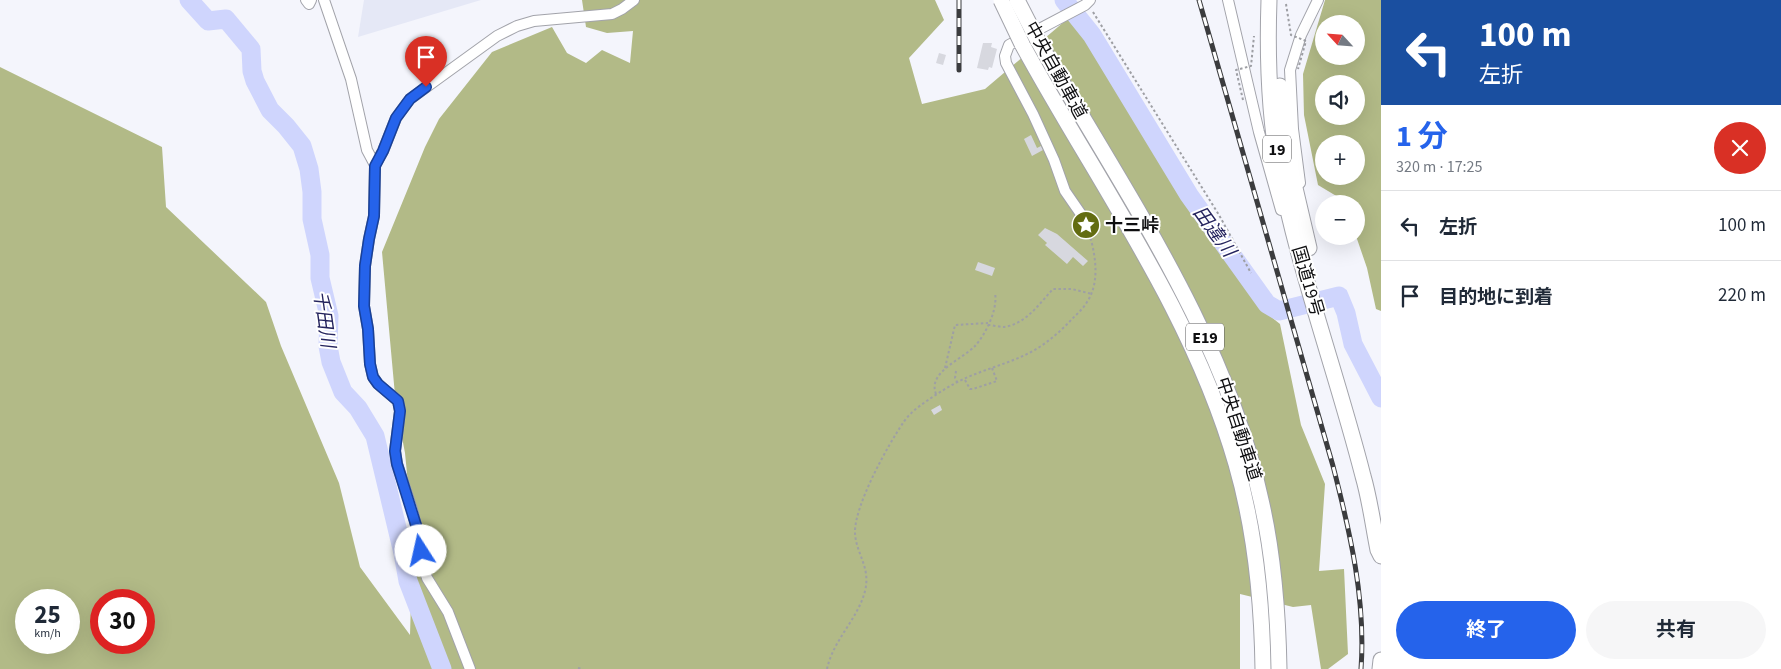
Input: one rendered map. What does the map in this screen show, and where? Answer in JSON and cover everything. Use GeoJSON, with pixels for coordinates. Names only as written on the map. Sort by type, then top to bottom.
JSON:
{"type":"FeatureCollection","features":[{"type":"Feature","properties":{"kind":"highway","name":"中央自動車道"},"geometry":{"type":"LineString","coordinates":[[1001,0],[1022,44],[1152,266],[1192,344],[1209,384],[1234,455],[1246,502],[1260,590],[1263,669]]}},
{"type":"Feature","properties":{"kind":"highway","name":"中央自動車道"},"geometry":{"type":"LineString","coordinates":[[1017,0],[1037,39],[1160,249],[1186,298],[1223,378],[1239,421],[1261,499],[1275,587],[1280,669]]}},
{"type":"Feature","properties":{"kind":"highway","name":"国道19号"},"geometry":{"type":"LineString","coordinates":[[1268,0],[1268,65],[1279,168],[1291,221],[1364,477],[1378,550],[1381,556]]}},
{"type":"Feature","properties":{"kind":"highway","name":"国道19号"},"geometry":{"type":"LineString","coordinates":[[1282,2],[1277,68],[1288,158],[1304,230],[1313,294]]}},
{"type":"Feature","properties":{"kind":"highway","name":"国道19号"},"geometry":{"type":"LineString","coordinates":[[1318,312],[1372,469],[1381,517]]}},
{"type":"Feature","properties":{"kind":"highway"},"geometry":{"type":"LineString","coordinates":[[1380,669],[1381,660]]}},
{"type":"Feature","properties":{"kind":"street"},"geometry":{"type":"LineString","coordinates":[[306,0],[310,4],[311,0]]}},
{"type":"Feature","properties":{"kind":"street"},"geometry":{"type":"LineString","coordinates":[[324,0],[351,79],[367,150],[375,166]]}},
{"type":"Feature","properties":{"kind":"street"},"geometry":{"type":"LineString","coordinates":[[470,669],[448,612],[427,578],[422,562],[420,541],[397,464],[395,451],[400,411],[398,401],[378,384],[373,377],[370,364],[368,329],[364,306],[365,266],[374,216],[375,166],[396,118],[410,99],[497,36],[534,20],[612,14],[634,0]]}},
{"type":"Feature","properties":{"kind":"street"},"geometry":{"type":"LineString","coordinates":[[1228,0],[1259,132],[1313,294]]}},
{"type":"Feature","properties":{"kind":"street"},"geometry":{"type":"LineString","coordinates":[[1304,230],[1308,217],[1301,188],[1293,129],[1290,70],[1301,35],[1318,0]]}},
{"type":"Feature","properties":{"kind":"street"},"geometry":{"type":"LineString","coordinates":[[1085,220],[1065,191],[1050,152],[1033,114],[1006,63],[1005,56],[1009,45],[1087,3]]}},
{"type":"Feature","properties":{"kind":"path"},"geometry":{"type":"LineString","coordinates":[[1282,2],[1291,35],[1306,41],[1298,70]]}},
{"type":"Feature","properties":{"kind":"path"},"geometry":{"type":"LineString","coordinates":[[1087,3],[1219,215],[1251,273]]}},
{"type":"Feature","properties":{"kind":"path"},"geometry":{"type":"LineString","coordinates":[[1243,100],[1236,70],[1251,66],[1254,36]]}},
{"type":"Feature","properties":{"kind":"path"},"geometry":{"type":"LineString","coordinates":[[827,669],[831,654],[860,605],[865,590],[866,567],[855,534],[855,528],[874,472],[910,414],[957,382],[1014,360],[1047,342],[1086,304],[1092,294],[1096,272],[1093,246],[1085,220]]}},
{"type":"Feature","properties":{"kind":"path"},"geometry":{"type":"LineString","coordinates":[[936,395],[934,386],[945,368],[955,325],[988,324],[1003,327],[1018,322],[1028,316],[1054,289],[1072,289],[1092,294]]}},
{"type":"Feature","properties":{"kind":"path"},"geometry":{"type":"LineString","coordinates":[[945,368],[974,347],[988,324],[996,301],[995,293]]}},
{"type":"Feature","properties":{"kind":"path"},"geometry":{"type":"LineString","coordinates":[[964,379],[970,389],[997,381],[992,368]]}},
{"type":"Feature","properties":{"kind":"path"},"geometry":{"type":"LineString","coordinates":[[956,371],[955,378],[957,382]]}},
{"type":"Feature","properties":{"kind":"path"},"geometry":{"type":"LineString","coordinates":[[578,668],[582,669]]}},
{"type":"Feature","properties":{"kind":"shaded area"},"geometry":{"type":"Polygon","coordinates":[[[364,0],[481,0],[358,37],[364,0]]]}},
{"type":"Feature","properties":{"kind":"green space"},"geometry":{"type":"Polygon","coordinates":[[[582,0],[935,0],[944,20],[909,58],[922,104],[985,89],[1072,15],[1104,64],[1184,201],[1265,312],[1280,324],[1301,425],[1325,484],[1319,571],[1344,569],[1348,654],[1328,669],[1321,669],[1311,605],[1293,607],[1240,594],[1240,669],[0,669],[0,67],[162,147],[166,207],[266,302],[281,346],[339,483],[360,567],[410,635],[413,535],[405,453],[396,406],[382,252],[425,147],[439,119],[492,52],[552,27],[567,53],[586,63],[602,50],[630,63],[633,31],[607,33],[586,27],[582,0]]]}},
{"type":"Feature","properties":{"kind":"green space"},"geometry":{"type":"Polygon","coordinates":[[[1325,0],[1381,0],[1381,311],[1376,309],[1367,268],[1359,245],[1365,245],[1365,195],[1335,195],[1318,185],[1365,185],[1365,135],[1315,135],[1315,170],[1304,115],[1303,74],[1315,34],[1315,65],[1365,65],[1365,15],[1321,15],[1325,0]]]}},
{"type":"Feature","properties":{"kind":"building"},"geometry":{"type":"Polygon","coordinates":[[[983,43],[992,43],[991,47],[997,49],[992,68],[989,67],[988,70],[977,68],[983,43]]]}},
{"type":"Feature","properties":{"kind":"building"},"geometry":{"type":"Polygon","coordinates":[[[939,53],[946,55],[943,65],[936,63],[939,53]]]}},
{"type":"Feature","properties":{"kind":"building"},"geometry":{"type":"Polygon","coordinates":[[[1031,135],[1037,148],[1041,146],[1043,150],[1032,156],[1024,139],[1031,135]]]}},
{"type":"Feature","properties":{"kind":"building"},"geometry":{"type":"Polygon","coordinates":[[[1045,228],[1057,234],[1088,261],[1083,266],[1073,257],[1067,264],[1045,245],[1047,243],[1038,235],[1045,228]]]}},
{"type":"Feature","properties":{"kind":"building"},"geometry":{"type":"Polygon","coordinates":[[[978,262],[995,268],[992,276],[975,270],[978,262]]]}},
{"type":"Feature","properties":{"kind":"building"},"geometry":{"type":"Polygon","coordinates":[[[940,405],[942,410],[934,415],[931,410],[940,405]]]}},
{"type":"Feature","properties":{"kind":"waterway","name":"千田川"},"geometry":{"type":"LineString","coordinates":[[189,0],[208,21],[226,19],[251,49],[252,71],[255,81],[270,110],[302,146],[309,169],[312,192],[312,219],[320,255],[320,278],[329,316],[328,346],[331,362],[343,392],[358,408],[375,436],[408,581],[442,669]]}},
{"type":"Feature","properties":{"kind":"waterway","name":"田違川"},"geometry":{"type":"LineString","coordinates":[[1064,0],[1092,35],[1189,195],[1267,304],[1279,311],[1339,296],[1346,313],[1353,344],[1381,398]]}},
{"type":"Feature","properties":{"kind":"railway"},"geometry":{"type":"LineString","coordinates":[[959,0],[959,70]]}},
{"type":"Feature","properties":{"kind":"railway"},"geometry":{"type":"LineString","coordinates":[[1199,0],[1333,466],[1351,541],[1359,592],[1362,643],[1361,669]]}},
{"type":"Feature","properties":{"kind":"place","name":"十三峠"},"geometry":{"type":"Point","coordinates":[1086,225]}},
{"type":"Feature","properties":{"kind":"route"},"geometry":{"type":"LineString","coordinates":[[421,551],[416,525],[397,464],[395,451],[400,411],[398,401],[378,384],[373,377],[364,306],[365,266],[374,216],[373,184],[375,166],[396,118],[410,99],[426,87]]}}]}
